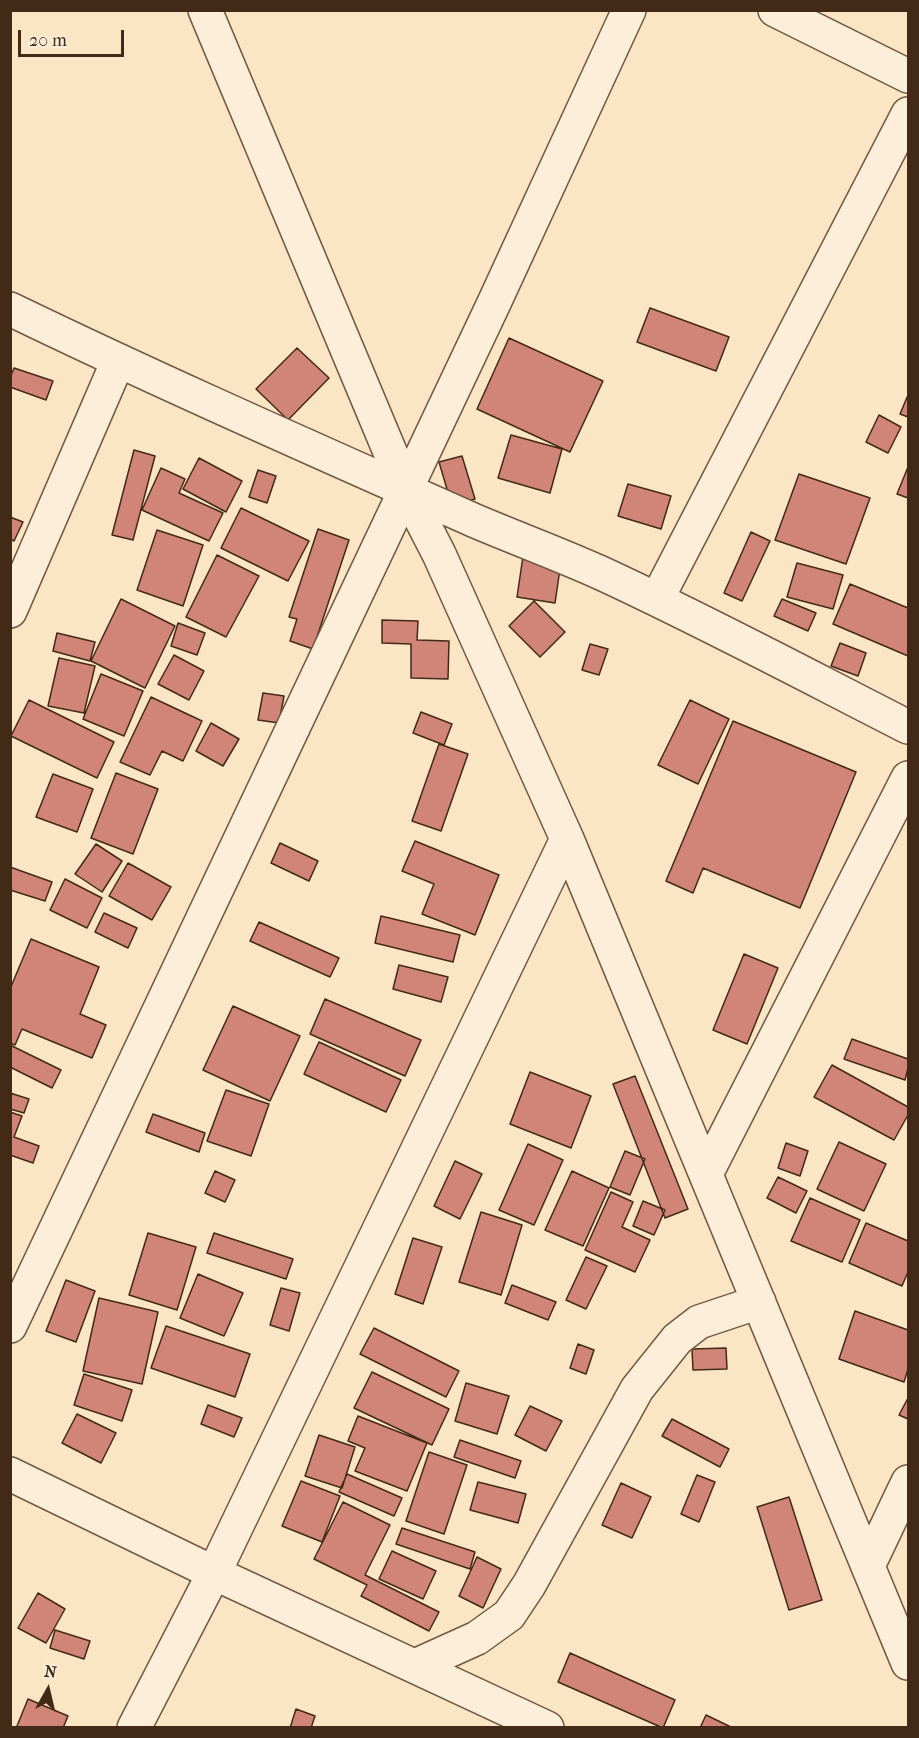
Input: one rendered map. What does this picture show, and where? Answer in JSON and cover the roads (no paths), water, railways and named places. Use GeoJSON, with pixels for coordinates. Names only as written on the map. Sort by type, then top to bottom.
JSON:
{"type":"FeatureCollection","features":[{"type":"Feature","properties":{"kind":"street"},"geometry":{"type":"LineString","coordinates":[[205,10],[406,490],[439,554],[567,839],[909,1663]]}},
{"type":"Feature","properties":{"kind":"street"},"geometry":{"type":"LineString","coordinates":[[10,1326],[500,292],[629,10]]}},
{"type":"Feature","properties":{"kind":"street"},"geometry":{"type":"LineString","coordinates":[[775,10],[909,76]]}},
{"type":"Feature","properties":{"kind":"street"},"geometry":{"type":"LineString","coordinates":[[657,600],[909,114]]}},
{"type":"Feature","properties":{"kind":"street"},"geometry":{"type":"LineString","coordinates":[[10,309],[118,361],[528,544],[597,572],[909,727]]}},
{"type":"Feature","properties":{"kind":"street"},"geometry":{"type":"LineString","coordinates":[[10,611],[118,361]]}},
{"type":"Feature","properties":{"kind":"street"},"geometry":{"type":"LineString","coordinates":[[706,1174],[909,778]]}},
{"type":"Feature","properties":{"kind":"street"},"geometry":{"type":"LineString","coordinates":[[134,1728],[214,1573],[567,839]]}},
{"type":"Feature","properties":{"kind":"street"},"geometry":{"type":"LineString","coordinates":[[415,1666],[477,1638],[509,1615],[529,1585],[637,1389],[677,1339],[699,1322],[759,1302]]}},
{"type":"Feature","properties":{"kind":"street"},"geometry":{"type":"LineString","coordinates":[[10,1474],[214,1573],[547,1728]]}},
{"type":"Feature","properties":{"kind":"street"},"geometry":{"type":"LineString","coordinates":[[868,1566],[909,1482]]}}]}
